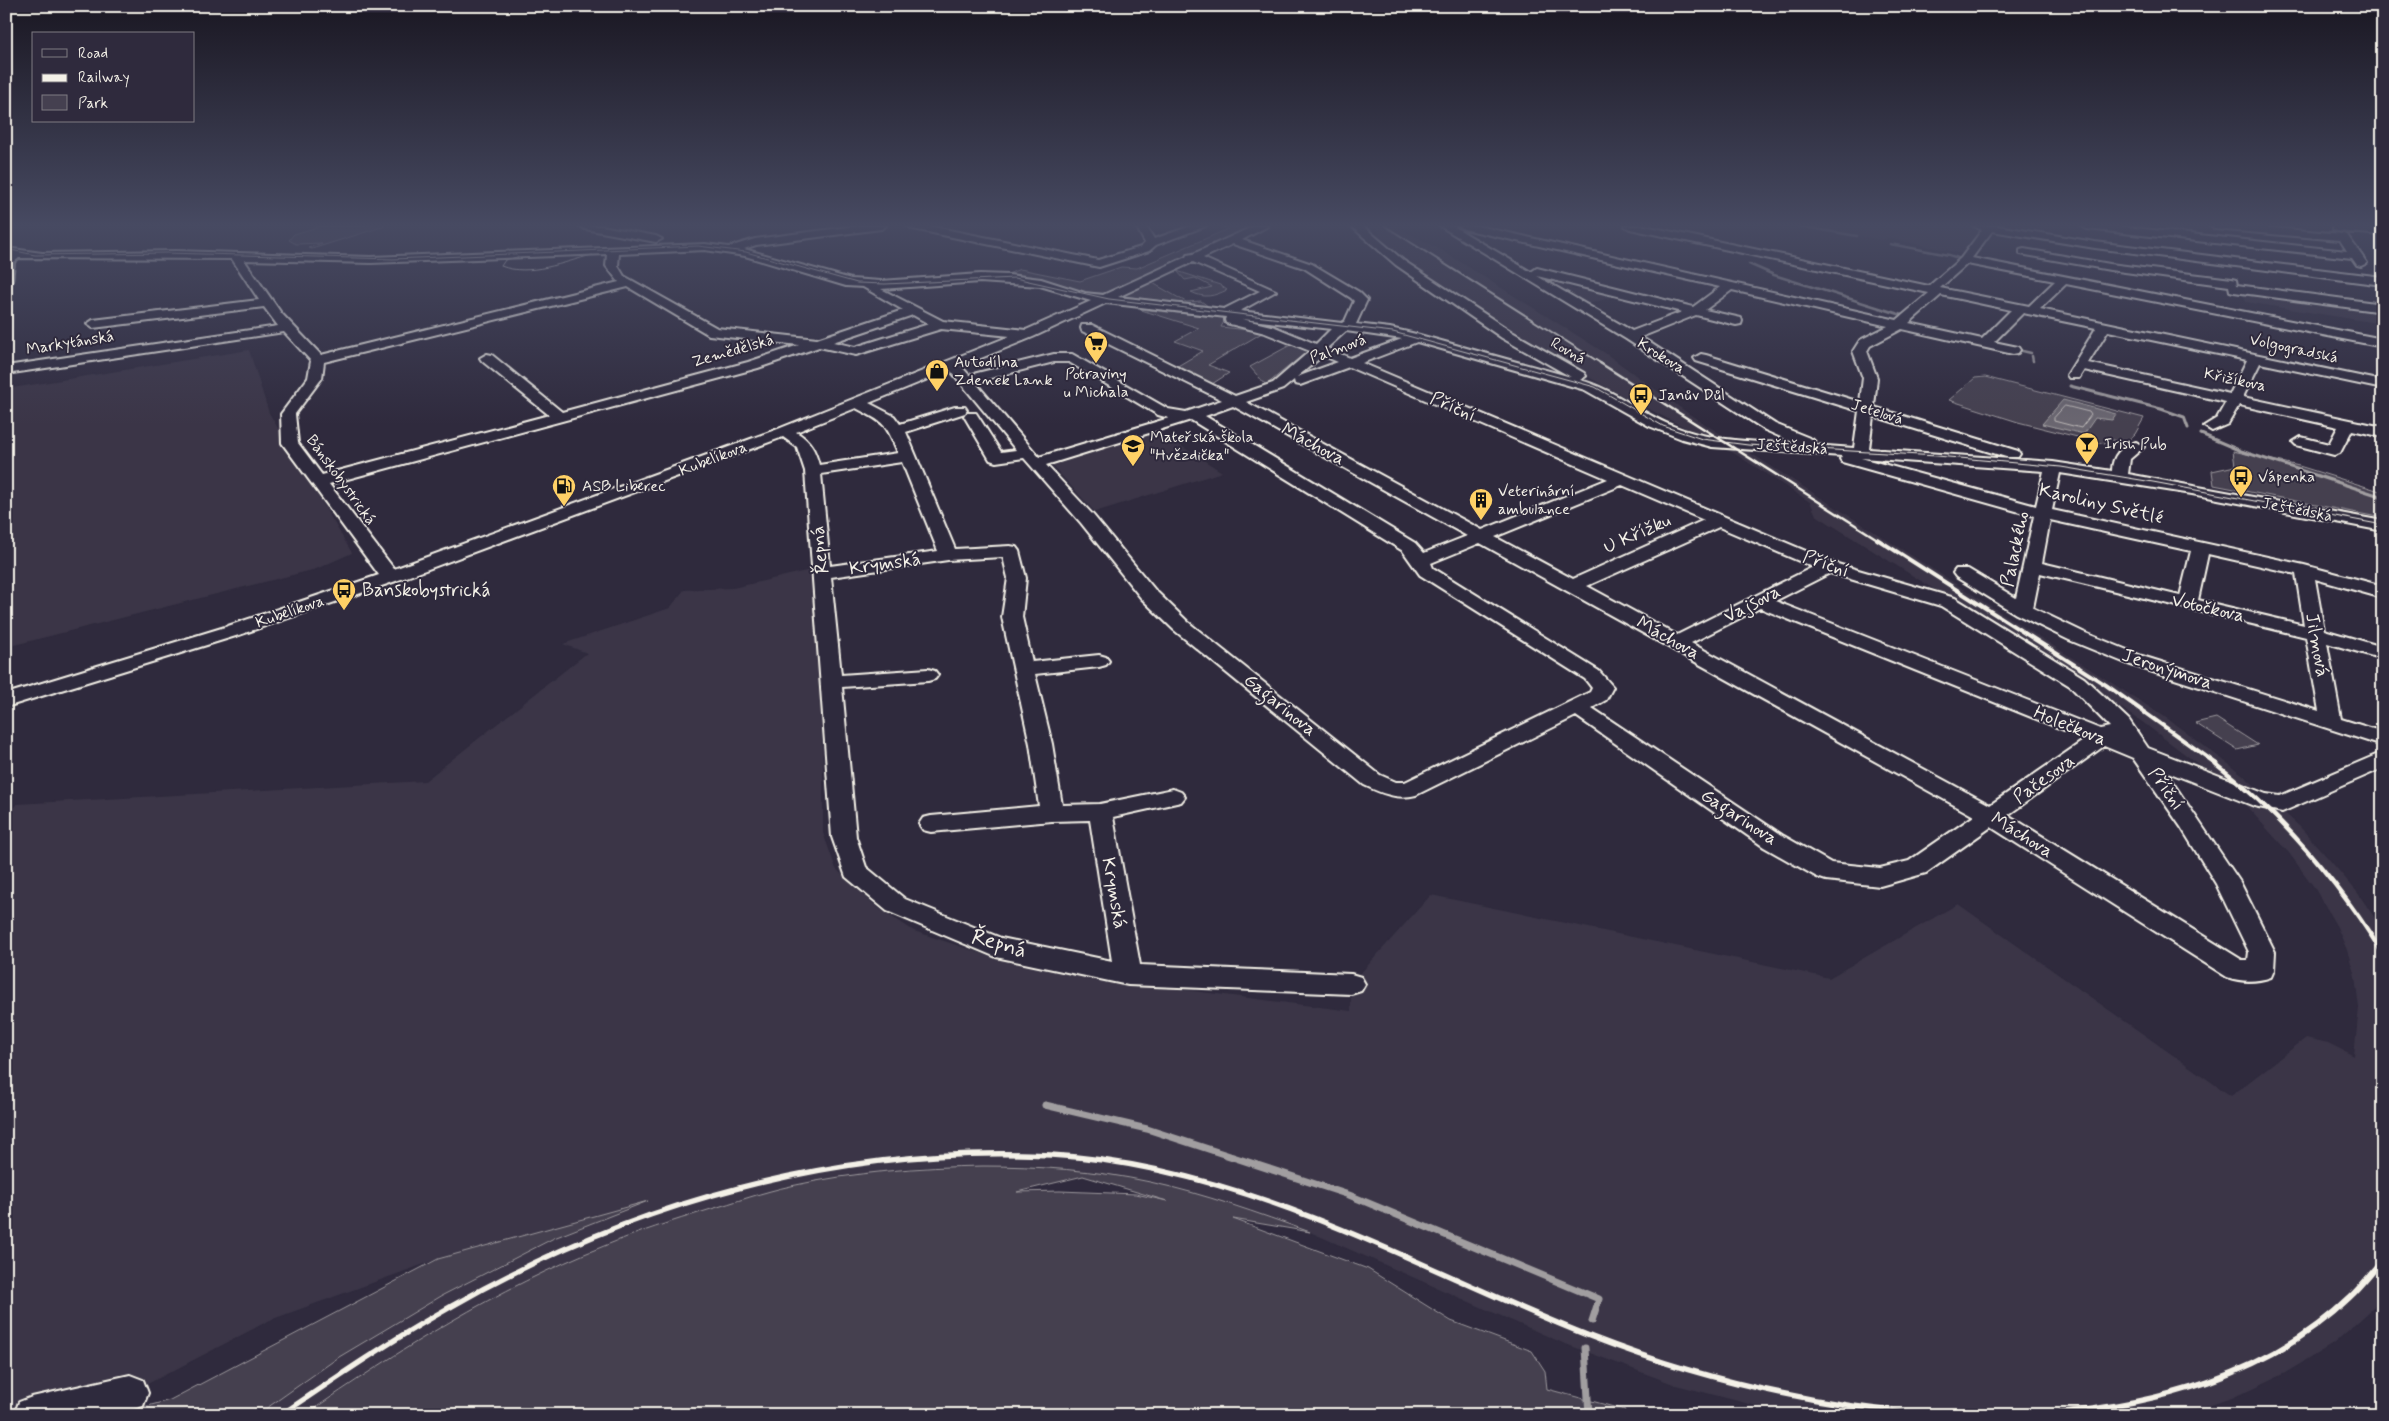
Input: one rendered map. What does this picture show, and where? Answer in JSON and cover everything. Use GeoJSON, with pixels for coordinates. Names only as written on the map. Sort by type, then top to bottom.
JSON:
{"type":"FeatureCollection","features":[{"type":"Feature","properties":{"kind":"street"},"geometry":{"type":"LineString","coordinates":[[259,292],[266,303],[318,360],[594,292]]}},
{"type":"Feature","properties":{"kind":"street"},"geometry":{"type":"LineString","coordinates":[[643,292],[714,332],[818,343],[848,351],[864,350],[940,325]]}},
{"type":"Feature","properties":{"kind":"street"},"geometry":{"type":"LineString","coordinates":[[879,292],[940,325],[1028,334]]}},
{"type":"Feature","properties":{"kind":"street","name":"Ještědská"},"geometry":{"type":"LineString","coordinates":[[1075,292],[1103,299],[1343,327],[1416,338],[1590,387],[1609,394],[1662,428],[1684,436],[1712,442],[2053,467],[2192,489],[2383,526]]}},
{"type":"Feature","properties":{"kind":"street","name":"Kubelíkova"},"geometry":{"type":"LineString","coordinates":[[6,701],[232,631],[564,515],[783,432],[1028,334],[1117,292]]}},
{"type":"Feature","properties":{"kind":"street"},"geometry":{"type":"LineString","coordinates":[[1226,314],[1267,292]]}},
{"type":"Feature","properties":{"kind":"street"},"geometry":{"type":"LineString","coordinates":[[897,430],[966,413],[996,458],[1031,458],[1190,416],[1278,386],[1315,355],[1318,349],[1354,318],[1361,300],[1349,292]]}},
{"type":"Feature","properties":{"kind":"street","name":"Rovná"},"geometry":{"type":"LineString","coordinates":[[1444,292],[1507,335],[1582,378],[1590,387]]}},
{"type":"Feature","properties":{"kind":"street","name":"Krokova"},"geometry":{"type":"LineString","coordinates":[[1565,292],[1770,427],[1819,449]]}},
{"type":"Feature","properties":{"kind":"street"},"geometry":{"type":"LineString","coordinates":[[1609,292],[1736,321]]}},
{"type":"Feature","properties":{"kind":"street"},"geometry":{"type":"LineString","coordinates":[[1630,336],[1695,311],[1721,292]]}},
{"type":"Feature","properties":{"kind":"street"},"geometry":{"type":"LineString","coordinates":[[1757,292],[2013,350]]}},
{"type":"Feature","properties":{"kind":"street"},"geometry":{"type":"LineString","coordinates":[[1861,452],[1870,378],[1860,351],[1865,343],[1899,325],[1935,295],[1935,292]]}},
{"type":"Feature","properties":{"kind":"street","name":"Volgogradská"},"geometry":{"type":"LineString","coordinates":[[1945,292],[2383,385]]}},
{"type":"Feature","properties":{"kind":"street"},"geometry":{"type":"LineString","coordinates":[[1985,344],[2047,292]]}},
{"type":"Feature","properties":{"kind":"street"},"geometry":{"type":"LineString","coordinates":[[2126,292],[2242,315],[2286,331],[2383,343]]}},
{"type":"Feature","properties":{"kind":"street"},"geometry":{"type":"LineString","coordinates":[[2235,292],[2242,315]]}},
{"type":"Feature","properties":{"kind":"street"},"geometry":{"type":"LineString","coordinates":[[2281,292],[2383,308]]}},
{"type":"Feature","properties":{"kind":"street"},"geometry":{"type":"LineString","coordinates":[[93,324],[266,303]]}},
{"type":"Feature","properties":{"kind":"street","name":"Zemědělská"},"geometry":{"type":"LineString","coordinates":[[320,481],[753,365],[913,311]]}},
{"type":"Feature","properties":{"kind":"street","name":"Příční"},"geometry":{"type":"LineString","coordinates":[[1226,314],[1231,320],[1270,330],[1318,349],[1828,566],[1948,602],[2077,682],[2121,724],[2228,882],[2262,952],[2261,970],[2237,970]]}},
{"type":"Feature","properties":{"kind":"street","name":"Křižíkova"},"geometry":{"type":"LineString","coordinates":[[2104,326],[2076,370],[2234,398],[2383,432]]}},
{"type":"Feature","properties":{"kind":"street","name":"Markytánská"},"geometry":{"type":"LineString","coordinates":[[6,370],[288,328]]}},
{"type":"Feature","properties":{"kind":"street","name":"Máchova"},"geometry":{"type":"LineString","coordinates":[[1087,328],[1234,401],[1484,536],[1992,816],[2237,970]]}},
{"type":"Feature","properties":{"kind":"street","name":"Palmová"},"geometry":{"type":"LineString","coordinates":[[1300,381],[1416,338]]}},
{"type":"Feature","properties":{"kind":"street"},"geometry":{"type":"LineString","coordinates":[[487,358],[560,417]]}},
{"type":"Feature","properties":{"kind":"street","name":"Gagarinova"},"geometry":{"type":"LineString","coordinates":[[952,364],[1031,458],[1087,519],[1148,594],[1181,626],[1372,780],[1393,789],[1408,790],[1599,696],[1603,687],[1592,676],[1426,570],[1422,561],[1409,547],[1190,416],[1163,412],[1072,358],[1054,358],[967,380]]}},
{"type":"Feature","properties":{"kind":"street","name":"Jetelová"},"geometry":{"type":"LineString","coordinates":[[1701,358],[2053,467]]}},
{"type":"Feature","properties":{"kind":"street"},"geometry":{"type":"LineString","coordinates":[[2212,426],[2223,421],[2256,359]]}},
{"type":"Feature","properties":{"kind":"street","name":"Bánskobystrická"},"geometry":{"type":"LineString","coordinates":[[318,360],[315,378],[288,414],[290,443],[390,577]]}},
{"type":"Feature","properties":{"kind":"street","name":"Krymská"},"geometry":{"type":"LineString","coordinates":[[856,402],[889,419],[897,430],[948,555]]}},
{"type":"Feature","properties":{"kind":"street"},"geometry":{"type":"LineString","coordinates":[[2300,442],[2334,450],[2347,424]]}},
{"type":"Feature","properties":{"kind":"street","name":"Řepná"},"geometry":{"type":"LineString","coordinates":[[783,432],[805,444],[813,472],[844,837],[855,871],[896,905],[996,947],[1128,974],[1350,984]]}},
{"type":"Feature","properties":{"kind":"street"},"geometry":{"type":"LineString","coordinates":[[2120,477],[2119,462],[2122,456],[2136,447]]}},
{"type":"Feature","properties":{"kind":"street","name":"Karoliny Světlé"},"geometry":{"type":"LineString","coordinates":[[1819,449],[2045,514],[2304,570],[2383,592]]}},
{"type":"Feature","properties":{"kind":"street"},"geometry":{"type":"LineString","coordinates":[[813,472],[907,456]]}},
{"type":"Feature","properties":{"kind":"street","name":"Palackého"},"geometry":{"type":"LineString","coordinates":[[2023,610],[2045,514],[2053,467]]}},
{"type":"Feature","properties":{"kind":"street"},"geometry":{"type":"LineString","coordinates":[[1422,561],[1622,479]]}},
{"type":"Feature","properties":{"kind":"street"},"geometry":{"type":"LineString","coordinates":[[2338,518],[2365,530],[2383,534]]}},
{"type":"Feature","properties":{"kind":"street","name":"U Křížku"},"geometry":{"type":"LineString","coordinates":[[1573,586],[1719,520]]}},
{"type":"Feature","properties":{"kind":"street"},"geometry":{"type":"LineString","coordinates":[[2188,604],[2200,548]]}},
{"type":"Feature","properties":{"kind":"street","name":"Krymská"},"geometry":{"type":"LineString","coordinates":[[822,573],[948,555],[1010,551],[1017,578],[1012,617],[1041,744],[1052,813]]}},
{"type":"Feature","properties":{"kind":"street","name":"Vajsova"},"geometry":{"type":"LineString","coordinates":[[1676,643],[1828,566]]}},
{"type":"Feature","properties":{"kind":"street","name":"Votočkova"},"geometry":{"type":"LineString","coordinates":[[2032,566],[2314,633],[2383,653]]}},
{"type":"Feature","properties":{"kind":"street","name":"Jilmová"},"geometry":{"type":"LineString","coordinates":[[2304,570],[2331,721]]}},
{"type":"Feature","properties":{"kind":"street","name":"Jeronýmova"},"geometry":{"type":"LineString","coordinates":[[1962,574],[2023,610],[2076,636],[2135,660],[2331,721],[2383,740]]}},
{"type":"Feature","properties":{"kind":"street","name":"Holečkova"},"geometry":{"type":"LineString","coordinates":[[1758,601],[2262,802],[2282,804],[2383,759]]}},
{"type":"Feature","properties":{"kind":"street"},"geometry":{"type":"LineString","coordinates":[[1024,669],[1100,661]]}},
{"type":"Feature","properties":{"kind":"street"},"geometry":{"type":"LineString","coordinates":[[832,682],[928,675]]}},
{"type":"Feature","properties":{"kind":"street","name":"Gagarinova"},"geometry":{"type":"LineString","coordinates":[[1577,707],[1773,841],[1826,871],[1880,877],[1917,867]]}},
{"type":"Feature","properties":{"kind":"street","name":"Pačesova"},"geometry":{"type":"LineString","coordinates":[[1917,867],[2121,724]]}},
{"type":"Feature","properties":{"kind":"street"},"geometry":{"type":"LineString","coordinates":[[931,824],[1052,813],[1100,812],[1173,797]]}},
{"type":"Feature","properties":{"kind":"street","name":"Krymská"},"geometry":{"type":"LineString","coordinates":[[1100,812],[1128,974]]}},
{"type":"Feature","properties":{"kind":"street"},"geometry":{"type":"LineString","coordinates":[[32,1415],[130,1394]]}},
{"type":"Feature","properties":{"kind":"shaded area"},"geometry":{"type":"Polygon","coordinates":[[[1450,292],[1508,292],[1605,353],[1689,414],[2165,717],[2242,774],[2300,827],[2357,892],[2383,930],[2383,1297],[2333,1344],[2285,1373],[2232,1398],[2177,1415],[1792,1415],[1676,1385],[1563,1343],[1310,1232],[1235,1205],[1148,1181],[1043,1167],[924,1167],[843,1176],[790,1186],[650,1228],[603,1246],[561,1265],[452,1321],[351,1383],[305,1415],[257,1415],[339,1357],[443,1295],[554,1238],[640,1203],[438,1259],[270,1320],[130,1393],[32,1415],[6,1415],[6,815],[17,804],[425,781],[587,653],[563,644],[670,608],[684,590],[733,588],[815,569],[823,764],[823,833],[836,869],[878,908],[914,931],[998,959],[1113,981],[1351,1011],[1351,984],[1431,895],[1829,978],[1958,904],[2231,1096],[2306,1038],[2328,1043],[2354,1056],[2359,1008],[2355,976],[2337,927],[2314,887],[2289,853],[2239,798],[2214,776],[2141,721],[2093,689],[1816,515],[1810,502],[1732,452],[1608,388],[1514,335],[1450,292]]]}},
{"type":"Feature","properties":{"kind":"shaded area"},"geometry":{"type":"Polygon","coordinates":[[[1561,292],[1599,292],[1610,298],[1584,305],[1561,292]]]}},
{"type":"Feature","properties":{"kind":"shaded area"},"geometry":{"type":"Polygon","coordinates":[[[2243,292],[2258,292],[2383,311],[2383,324],[2246,302],[2243,292]]]}},
{"type":"Feature","properties":{"kind":"shaded area"},"geometry":{"type":"Polygon","coordinates":[[[249,350],[269,413],[352,553],[316,569],[6,647],[6,389],[249,350]]]}},
{"type":"Feature","properties":{"kind":"shaded area","name":"Mateřská škola \"Hvězdička\""},"geometry":{"type":"Polygon","coordinates":[[[1156,430],[1222,472],[1095,512],[1048,461],[1156,430]]]}},
{"type":"Feature","properties":{"kind":"green space"},"geometry":{"type":"Polygon","coordinates":[[[1169,292],[1186,302],[1201,301],[1212,309],[1125,296],[1125,293],[1169,292]]]}},
{"type":"Feature","properties":{"kind":"green space"},"geometry":{"type":"Polygon","coordinates":[[[1192,292],[1222,292],[1209,296],[1192,292]]]}},
{"type":"Feature","properties":{"kind":"green space"},"geometry":{"type":"Polygon","coordinates":[[[1138,309],[1226,318],[1221,327],[1248,330],[1255,327],[1267,330],[1208,365],[1229,373],[1212,384],[1176,367],[1203,351],[1175,341],[1199,328],[1138,309]]]}},
{"type":"Feature","properties":{"kind":"green space"},"geometry":{"type":"Polygon","coordinates":[[[1294,343],[1310,349],[1266,385],[1250,367],[1294,343]]]}},
{"type":"Feature","properties":{"kind":"green space"},"geometry":{"type":"Polygon","coordinates":[[[1985,377],[2144,418],[2135,434],[2125,443],[2109,439],[2105,444],[2018,422],[1949,400],[1975,378],[1985,377]]]}},
{"type":"Feature","properties":{"kind":"green space"},"geometry":{"type":"Polygon","coordinates":[[[2233,451],[2299,466],[2383,492],[2383,518],[2214,485],[2212,471],[2235,466],[2233,451]]]}},
{"type":"Feature","properties":{"kind":"green space"},"geometry":{"type":"Polygon","coordinates":[[[2216,718],[2258,745],[2237,750],[2195,723],[2216,718]]]}},
{"type":"Feature","properties":{"kind":"green space"},"geometry":{"type":"Polygon","coordinates":[[[1004,1166],[1046,1168],[1129,1178],[1211,1198],[1310,1232],[1233,1219],[1368,1269],[1451,1321],[1532,1351],[1545,1371],[1547,1389],[1625,1410],[1623,1415],[305,1415],[376,1367],[450,1322],[526,1281],[617,1241],[695,1214],[791,1186],[863,1174],[959,1167],[1004,1166]],[[1083,1176],[1017,1192],[1060,1191],[1136,1194],[1167,1201],[1083,1176]]]}},
{"type":"Feature","properties":{"kind":"green space"},"geometry":{"type":"Polygon","coordinates":[[[648,1201],[554,1238],[443,1295],[339,1357],[257,1415],[114,1415],[170,1400],[438,1259],[648,1201]]]}},
{"type":"Feature","properties":{"kind":"water"},"geometry":{"type":"Polygon","coordinates":[[[2063,400],[2116,414],[2112,420],[2095,418],[2084,434],[2042,424],[2063,400]]]}},
{"type":"Feature","properties":{"kind":"waterway"},"geometry":{"type":"LineString","coordinates":[[1829,292],[1902,315]]}},
{"type":"Feature","properties":{"kind":"waterway"},"geometry":{"type":"LineString","coordinates":[[2014,349],[2031,353]]}},
{"type":"Feature","properties":{"kind":"waterway"},"geometry":{"type":"LineString","coordinates":[[2032,356],[2033,361]]}},
{"type":"Feature","properties":{"kind":"waterway"},"geometry":{"type":"LineString","coordinates":[[2070,386],[2161,409],[2184,417],[2188,428]]}},
{"type":"Feature","properties":{"kind":"waterway"},"geometry":{"type":"LineString","coordinates":[[2201,434],[2241,451],[2383,497]]}},
{"type":"Feature","properties":{"kind":"waterway"},"geometry":{"type":"LineString","coordinates":[[1045,1105],[1147,1129],[1349,1195],[1599,1299],[1592,1321]]}},
{"type":"Feature","properties":{"kind":"waterway"},"geometry":{"type":"LineString","coordinates":[[1585,1348],[1589,1415]]}},
{"type":"Feature","properties":{"kind":"tram line"},"geometry":{"type":"LineString","coordinates":[[1079,292],[1109,299],[1393,332],[1595,387],[1663,426],[1702,439],[1748,445],[1937,456],[2061,467],[2153,482],[2383,525]]}},
{"type":"Feature","properties":{"kind":"railway"},"geometry":{"type":"LineString","coordinates":[[1489,292],[1602,364]]}},
{"type":"Feature","properties":{"kind":"railway"},"geometry":{"type":"LineString","coordinates":[[1600,363],[1879,540]]}},
{"type":"Feature","properties":{"kind":"railway"},"geometry":{"type":"LineString","coordinates":[[1877,539],[2106,685],[2218,765]]}},
{"type":"Feature","properties":{"kind":"railway"},"geometry":{"type":"LineString","coordinates":[[2216,764],[2241,784],[2308,851],[2366,927],[2383,954]]}},
{"type":"Feature","properties":{"kind":"railway"},"geometry":{"type":"LineString","coordinates":[[281,1415],[387,1345],[452,1306],[521,1269],[593,1237],[666,1210],[741,1187],[817,1171],[895,1159],[973,1154],[1051,1155],[1085,1158],[1119,1162],[1186,1176],[1252,1196],[1316,1219],[1557,1323],[1676,1366],[1761,1389],[1804,1398],[1891,1411],[1935,1415]]}},
{"type":"Feature","properties":{"kind":"railway"},"geometry":{"type":"LineString","coordinates":[[2045,1415],[2087,1410],[2169,1394],[2247,1367],[2283,1348],[2318,1325],[2354,1293],[2383,1260]]}},
{"type":"Feature","properties":{"kind":"place","name":"Potraviny u Michala"},"geometry":{"type":"Point","coordinates":[1096,364]}},
{"type":"Feature","properties":{"kind":"place","name":"Autodílna Zdenek Lank"},"geometry":{"type":"Point","coordinates":[937,392]}},
{"type":"Feature","properties":{"kind":"place","name":"Janův Důl"},"geometry":{"type":"Point","coordinates":[1641,416]}},
{"type":"Feature","properties":{"kind":"place","name":"Irish Pub"},"geometry":{"type":"Point","coordinates":[2087,465]}},
{"type":"Feature","properties":{"kind":"place","name":"Mateřská škola \"Hvězdička\""},"geometry":{"type":"Point","coordinates":[1133,467]}},
{"type":"Feature","properties":{"kind":"place","name":"Vápenka"},"geometry":{"type":"Point","coordinates":[2241,498]}},
{"type":"Feature","properties":{"kind":"place","name":"ASB Liberec"},"geometry":{"type":"Point","coordinates":[564,507]}},
{"type":"Feature","properties":{"kind":"place","name":"Veterinární ambulance"},"geometry":{"type":"Point","coordinates":[1481,521]}},
{"type":"Feature","properties":{"kind":"place","name":"Banskobystrická"},"geometry":{"type":"Point","coordinates":[344,611]}}]}
